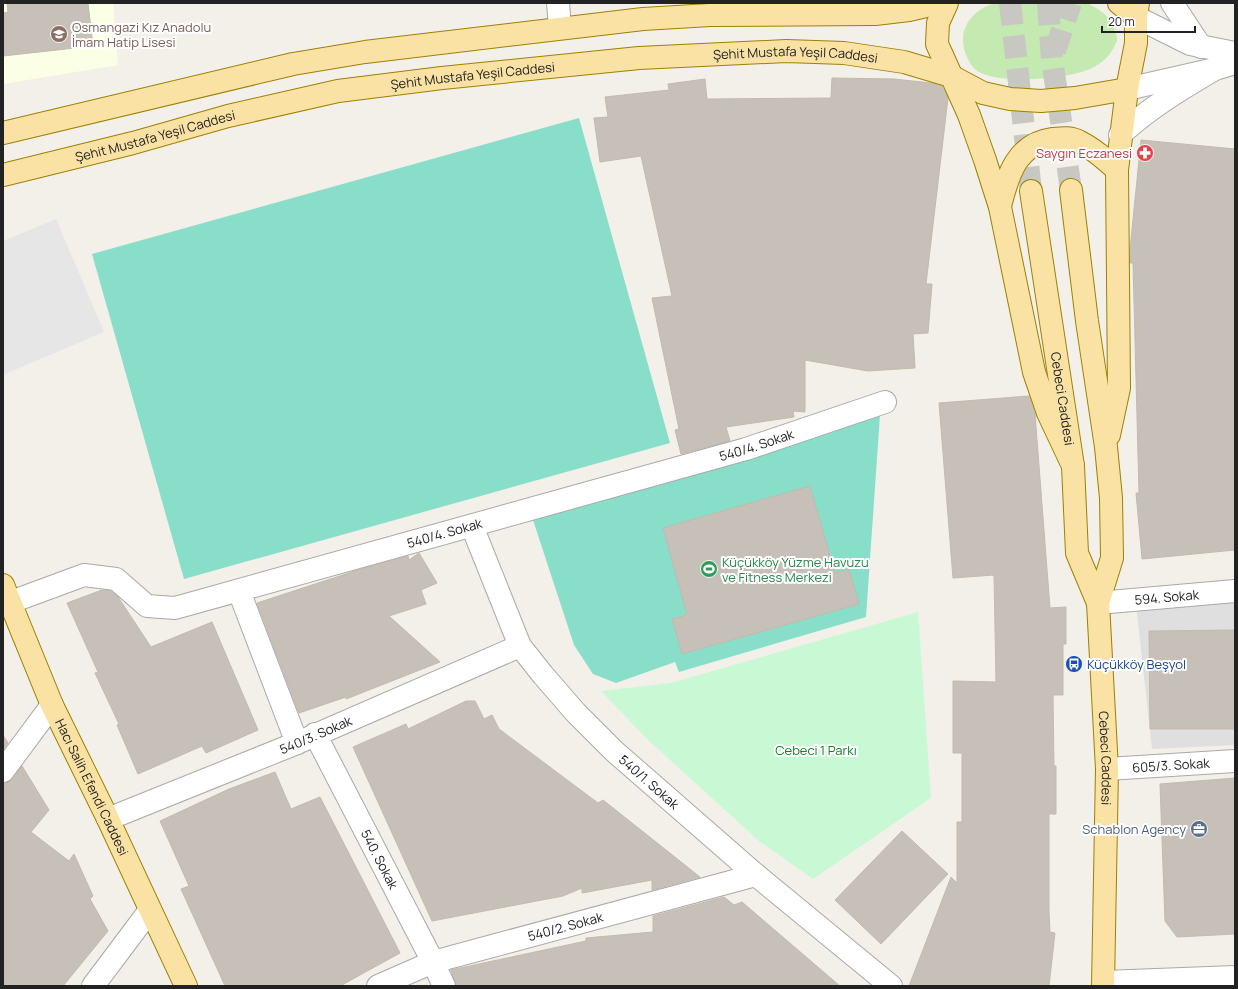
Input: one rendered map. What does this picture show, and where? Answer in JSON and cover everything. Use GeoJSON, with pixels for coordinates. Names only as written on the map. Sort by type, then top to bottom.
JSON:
{"type":"FeatureCollection","features":[{"type":"Feature","properties":{"kind":"main road"},"geometry":{"type":"LineString","coordinates":[[807,16],[835,3]]}},
{"type":"Feature","properties":{"kind":"main road"},"geometry":{"type":"LineString","coordinates":[[3,133],[294,64],[365,52],[643,19],[710,16],[875,14],[909,10],[939,3]]}},
{"type":"Feature","properties":{"kind":"main road"},"geometry":{"type":"LineString","coordinates":[[947,3],[938,23],[937,44],[969,115],[1000,207],[1020,312],[1034,372],[1048,413],[1073,466]]}},
{"type":"Feature","properties":{"kind":"main road"},"geometry":{"type":"LineString","coordinates":[[1106,447],[1119,388],[1117,170],[1120,135],[1136,43],[1137,10],[1119,3]]}},
{"type":"Feature","properties":{"kind":"main road","name":"Şehit Mustafa Yeşil Caddesi"},"geometry":{"type":"LineString","coordinates":[[3,175],[133,143],[228,116],[338,91],[442,78],[639,58],[786,51],[844,53],[904,62],[951,76],[983,93],[1010,99],[1041,101],[1075,98],[1127,89]]}},
{"type":"Feature","properties":{"kind":"main road"},"geometry":{"type":"LineString","coordinates":[[1000,207],[1007,176],[1014,164],[1027,150],[1045,140],[1067,138],[1080,141],[1117,170]]}},
{"type":"Feature","properties":{"kind":"main road","name":"Cebeci Caddesi"},"geometry":{"type":"LineString","coordinates":[[1071,190],[1087,321],[1106,447],[1111,498],[1112,558],[1098,603]]}},
{"type":"Feature","properties":{"kind":"main road","name":"Cebeci Caddesi"},"geometry":{"type":"LineString","coordinates":[[1032,191],[1073,466],[1077,553],[1098,603],[1107,770],[1103,984]]}},
{"type":"Feature","properties":{"kind":"main road","name":"Hacı Salih Efendi Caddesi"},"geometry":{"type":"LineString","coordinates":[[7,594],[52,705],[108,819],[186,986]]}},
{"type":"Feature","properties":{"kind":"street"},"geometry":{"type":"LineString","coordinates":[[558,3],[560,28]]}},
{"type":"Feature","properties":{"kind":"street"},"geometry":{"type":"LineString","coordinates":[[1172,3],[1201,47]]}},
{"type":"Feature","properties":{"kind":"street"},"geometry":{"type":"LineString","coordinates":[[1137,10],[1190,44],[1235,53]]}},
{"type":"Feature","properties":{"kind":"street"},"geometry":{"type":"LineString","coordinates":[[1127,89],[1225,66]]}},
{"type":"Feature","properties":{"kind":"street"},"geometry":{"type":"LineString","coordinates":[[1120,135],[1151,109],[1225,66]]}},
{"type":"Feature","properties":{"kind":"street","name":"540/4. Sokak"},"geometry":{"type":"LineString","coordinates":[[7,594],[84,574],[116,579],[147,606],[175,608],[746,449],[885,402]]}},
{"type":"Feature","properties":{"kind":"street","name":"540/1. Sokak"},"geometry":{"type":"LineString","coordinates":[[472,526],[520,646],[576,713],[614,751],[756,875],[891,986]]}},
{"type":"Feature","properties":{"kind":"street","name":"540. Sokak"},"geometry":{"type":"LineString","coordinates":[[240,591],[306,738],[433,962],[444,986]]}},
{"type":"Feature","properties":{"kind":"street","name":"594. Sokak"},"geometry":{"type":"LineString","coordinates":[[1098,603],[1235,591]]}},
{"type":"Feature","properties":{"kind":"street","name":"540/3. Sokak"},"geometry":{"type":"LineString","coordinates":[[108,819],[306,738],[520,646]]}},
{"type":"Feature","properties":{"kind":"street"},"geometry":{"type":"LineString","coordinates":[[3,772],[52,705]]}},
{"type":"Feature","properties":{"kind":"street","name":"605/3. Sokak"},"geometry":{"type":"LineString","coordinates":[[1107,770],[1235,761]]}},
{"type":"Feature","properties":{"kind":"street","name":"540/2. Sokak"},"geometry":{"type":"LineString","coordinates":[[378,986],[433,962],[756,875]]}},
{"type":"Feature","properties":{"kind":"street"},"geometry":{"type":"LineString","coordinates":[[93,986],[150,910]]}},
{"type":"Feature","properties":{"kind":"street"},"geometry":{"type":"LineString","coordinates":[[1103,984],[1235,977]]}},
{"type":"Feature","properties":{"kind":"shaded area","name":"Osmangazi Kız Anadolu İmam Hatip Lisesi"},"geometry":{"type":"Polygon","coordinates":[[[3,3],[113,3],[118,65],[3,84],[3,3]]]}},
{"type":"Feature","properties":{"kind":"shaded area"},"geometry":{"type":"Polygon","coordinates":[[[56,219],[104,332],[3,375],[3,241],[56,219]]]}},
{"type":"Feature","properties":{"kind":"shaded area"},"geometry":{"type":"Polygon","coordinates":[[[1235,600],[1235,745],[1152,749],[1136,605],[1235,600]]]}},
{"type":"Feature","properties":{"kind":"green space"},"geometry":{"type":"Polygon","coordinates":[[[996,3],[1089,4],[1107,16],[1115,29],[1117,41],[1112,51],[1104,60],[1094,67],[1070,75],[1035,79],[1017,79],[986,75],[976,70],[969,62],[963,43],[963,35],[965,27],[974,14],[981,9],[996,3]]]}},
{"type":"Feature","properties":{"kind":"green space"},"geometry":{"type":"Polygon","coordinates":[[[579,118],[670,443],[184,579],[92,254],[579,118]]]}},
{"type":"Feature","properties":{"kind":"green space","name":"Küçükköy Yüzme Havuzu ve Fitness Merkezi"},"geometry":{"type":"Polygon","coordinates":[[[880,415],[866,617],[679,672],[675,662],[616,683],[593,674],[574,645],[533,520],[880,415]]]}},
{"type":"Feature","properties":{"kind":"green space","name":"Cebeci 1 Parkı"},"geometry":{"type":"Polygon","coordinates":[[[918,612],[931,798],[813,879],[759,841],[647,739],[601,691],[671,683],[918,612]]]}},
{"type":"Feature","properties":{"kind":"building"},"geometry":{"type":"Polygon","coordinates":[[[7,3],[88,3],[93,46],[3,56],[3,13],[8,12],[7,3]]]}},
{"type":"Feature","properties":{"kind":"building"},"geometry":{"type":"Polygon","coordinates":[[[832,78],[894,79],[931,83],[942,86],[948,98],[926,284],[932,284],[928,333],[913,334],[915,368],[868,371],[805,360],[805,412],[793,411],[794,417],[726,427],[730,441],[681,454],[675,430],[679,429],[652,298],[672,296],[641,156],[600,162],[594,118],[608,117],[605,97],[669,90],[668,84],[705,79],[707,99],[831,98],[832,78]]]}},
{"type":"Feature","properties":{"kind":"building"},"geometry":{"type":"Polygon","coordinates":[[[1141,140],[1235,149],[1235,550],[1142,559],[1136,493],[1139,493],[1133,263],[1130,263],[1130,249],[1141,140]]]}},
{"type":"Feature","properties":{"kind":"building"},"geometry":{"type":"Polygon","coordinates":[[[1029,396],[1035,414],[1050,608],[1066,607],[1066,644],[1063,644],[1063,695],[1053,695],[1054,766],[1056,766],[1056,814],[1049,814],[1049,911],[1050,932],[1055,933],[1049,986],[909,986],[951,877],[957,883],[957,822],[962,822],[962,753],[953,753],[953,681],[996,682],[994,575],[953,578],[939,403],[1029,396]]]}},
{"type":"Feature","properties":{"kind":"building"},"geometry":{"type":"Polygon","coordinates":[[[810,486],[835,573],[849,569],[859,604],[682,654],[672,619],[687,615],[663,528],[810,486]]]}},
{"type":"Feature","properties":{"kind":"building"},"geometry":{"type":"Polygon","coordinates":[[[419,553],[437,583],[421,590],[426,604],[389,616],[440,662],[346,699],[346,697],[299,713],[257,603],[358,570],[408,556],[409,560],[419,553]]]}},
{"type":"Feature","properties":{"kind":"building"},"geometry":{"type":"Polygon","coordinates":[[[102,590],[111,591],[118,597],[151,647],[212,622],[258,730],[206,753],[202,746],[138,774],[117,725],[119,724],[95,673],[98,672],[67,603],[102,590]]]}},
{"type":"Feature","properties":{"kind":"building"},"geometry":{"type":"Polygon","coordinates":[[[1235,630],[1235,729],[1150,729],[1149,631],[1235,630]]]}},
{"type":"Feature","properties":{"kind":"building"},"geometry":{"type":"Polygon","coordinates":[[[466,701],[475,701],[484,719],[492,715],[499,729],[598,803],[603,800],[700,877],[652,890],[652,880],[582,893],[582,888],[563,896],[432,921],[353,747],[406,724],[408,729],[466,701]]]}},
{"type":"Feature","properties":{"kind":"building"},"geometry":{"type":"Polygon","coordinates":[[[3,735],[8,743],[3,750],[3,735]]]}},
{"type":"Feature","properties":{"kind":"building"},"geometry":{"type":"Polygon","coordinates":[[[22,766],[49,810],[31,832],[69,861],[74,854],[93,896],[90,899],[108,931],[63,986],[3,986],[3,783],[13,779],[22,766]]]}},
{"type":"Feature","properties":{"kind":"building"},"geometry":{"type":"Polygon","coordinates":[[[275,772],[291,809],[320,797],[400,953],[340,986],[225,986],[181,889],[189,886],[160,821],[229,789],[275,772]]]}},
{"type":"Feature","properties":{"kind":"building"},"geometry":{"type":"Polygon","coordinates":[[[1235,778],[1235,934],[1177,937],[1165,921],[1160,784],[1235,778]]]}},
{"type":"Feature","properties":{"kind":"building"},"geometry":{"type":"Polygon","coordinates":[[[902,831],[948,874],[881,944],[835,900],[902,831]]]}},
{"type":"Feature","properties":{"kind":"building"},"geometry":{"type":"Polygon","coordinates":[[[724,897],[734,905],[742,902],[840,986],[456,986],[451,970],[586,941],[586,938],[653,932],[653,916],[724,897]]]}},
{"type":"Feature","properties":{"kind":"tunnel"},"geometry":{"type":"LineString","coordinates":[[1010,3],[1031,191]]}},
{"type":"Feature","properties":{"kind":"tunnel"},"geometry":{"type":"LineString","coordinates":[[1048,3],[1052,59],[1071,190]]}},
{"type":"Feature","properties":{"kind":"tunnel"},"geometry":{"type":"LineString","coordinates":[[1055,51],[1071,3]]}},
{"type":"Feature","properties":{"kind":"place","name":"Osmangazi Kız Anadolu İmam Hatip Lisesi"},"geometry":{"type":"Point","coordinates":[59,34]}},
{"type":"Feature","properties":{"kind":"place","name":"Saygın Eczanesi"},"geometry":{"type":"Point","coordinates":[1145,153]}},
{"type":"Feature","properties":{"kind":"place","name":"Küçükköy Yüzme Havuzu ve Fitness Merkezi"},"geometry":{"type":"Point","coordinates":[709,569]}},
{"type":"Feature","properties":{"kind":"place","name":"Küçükköy Beşyol"},"geometry":{"type":"Point","coordinates":[1074,664]}},
{"type":"Feature","properties":{"kind":"place","name":"Schablon Agency"},"geometry":{"type":"Point","coordinates":[1199,829]}}]}
